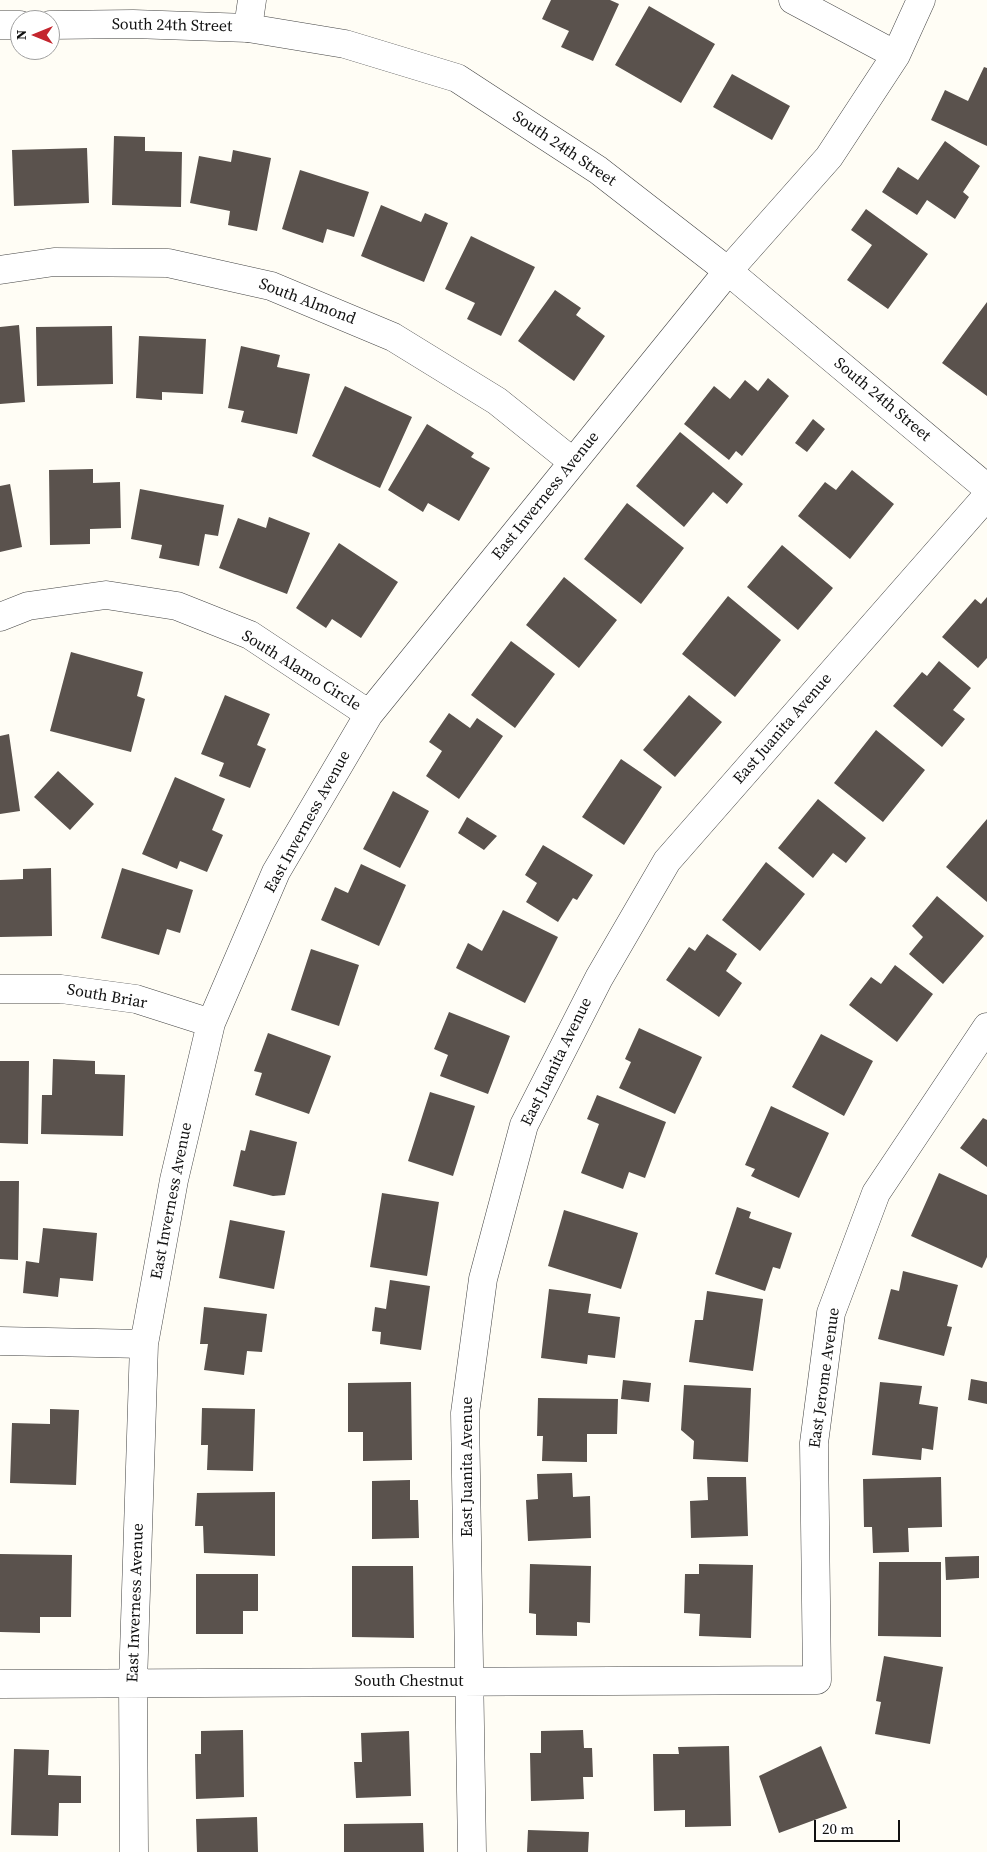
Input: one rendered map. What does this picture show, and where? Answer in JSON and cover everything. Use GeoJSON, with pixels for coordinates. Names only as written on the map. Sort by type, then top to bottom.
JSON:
{"type":"FeatureCollection","features":[{"type":"Feature","properties":{"kind":"street"},"geometry":{"type":"LineString","coordinates":[[248,28],[252,0]]}},
{"type":"Feature","properties":{"kind":"street"},"geometry":{"type":"LineString","coordinates":[[793,0],[896,55]]}},
{"type":"Feature","properties":{"kind":"street","name":"East Inverness Avenue"},"geometry":{"type":"LineString","coordinates":[[134,1852],[134,1683],[144,1344],[174,1180],[211,1023],[276,872],[369,714],[728,271],[829,157],[896,55],[921,0]]}},
{"type":"Feature","properties":{"kind":"street","name":"South 24th Street"},"geometry":{"type":"LineString","coordinates":[[60,25],[132,24],[248,28],[345,44],[457,78],[598,170],[728,271],[987,488]]}},
{"type":"Feature","properties":{"kind":"street","name":"South Almond"},"geometry":{"type":"LineString","coordinates":[[0,270],[54,262],[168,263],[271,286],[393,337],[497,401],[573,462]]}},
{"type":"Feature","properties":{"kind":"street","name":"East Juanita Avenue"},"geometry":{"type":"LineString","coordinates":[[472,1852],[465,1412],[483,1279],[524,1125],[599,978],[667,861],[987,496]]}},
{"type":"Feature","properties":{"kind":"street","name":"South Alamo Circle"},"geometry":{"type":"LineString","coordinates":[[0,617],[28,606],[106,595],[177,606],[250,636],[369,714]]}},
{"type":"Feature","properties":{"kind":"street","name":"South Briar"},"geometry":{"type":"LineString","coordinates":[[0,989],[61,988],[136,999],[211,1023]]}},
{"type":"Feature","properties":{"kind":"street","name":"East Jerome Avenue"},"geometry":{"type":"LineString","coordinates":[[817,1680],[814,1443],[831,1313],[876,1193],[987,1027]]}},
{"type":"Feature","properties":{"kind":"street"},"geometry":{"type":"LineString","coordinates":[[0,1341],[144,1344]]}},
{"type":"Feature","properties":{"kind":"street","name":"South Chestnut"},"geometry":{"type":"LineString","coordinates":[[0,1684],[817,1680]]}},
{"type":"Feature","properties":{"kind":"building"},"geometry":{"type":"Polygon","coordinates":[[[551,0],[610,0],[619,4],[593,61],[561,47],[569,31],[542,19],[551,0]]]}},
{"type":"Feature","properties":{"kind":"building"},"geometry":{"type":"Polygon","coordinates":[[[649,6],[715,44],[681,103],[615,65],[649,6]]]}},
{"type":"Feature","properties":{"kind":"building"},"geometry":{"type":"Polygon","coordinates":[[[984,67],[987,68],[987,146],[931,120],[945,90],[968,101],[984,67]]]}},
{"type":"Feature","properties":{"kind":"building"},"geometry":{"type":"Polygon","coordinates":[[[732,74],[790,106],[772,140],[713,107],[732,74]]]}},
{"type":"Feature","properties":{"kind":"building"},"geometry":{"type":"Polygon","coordinates":[[[114,136],[145,137],[145,151],[182,152],[181,207],[112,205],[114,136]]]}},
{"type":"Feature","properties":{"kind":"building"},"geometry":{"type":"Polygon","coordinates":[[[945,141],[980,166],[963,192],[969,197],[955,219],[927,200],[917,215],[882,192],[898,167],[918,180],[945,141]]]}},
{"type":"Feature","properties":{"kind":"building"},"geometry":{"type":"Polygon","coordinates":[[[87,148],[89,203],[14,206],[12,150],[87,148]]]}},
{"type":"Feature","properties":{"kind":"building"},"geometry":{"type":"Polygon","coordinates":[[[233,150],[271,158],[257,231],[228,225],[230,211],[190,203],[199,156],[231,162],[233,150]]]}},
{"type":"Feature","properties":{"kind":"building"},"geometry":{"type":"Polygon","coordinates":[[[300,170],[369,192],[354,237],[327,229],[323,243],[282,229],[300,170]]]}},
{"type":"Feature","properties":{"kind":"building"},"geometry":{"type":"Polygon","coordinates":[[[381,205],[421,222],[425,213],[448,223],[424,282],[361,256],[381,205]]]}},
{"type":"Feature","properties":{"kind":"building"},"geometry":{"type":"Polygon","coordinates":[[[866,209],[928,254],[888,309],[847,280],[872,245],[851,230],[866,209]]]}},
{"type":"Feature","properties":{"kind":"building"},"geometry":{"type":"Polygon","coordinates":[[[471,236],[535,267],[501,336],[467,319],[475,303],[445,289],[471,236]]]}},
{"type":"Feature","properties":{"kind":"building"},"geometry":{"type":"Polygon","coordinates":[[[555,290],[581,308],[576,315],[605,336],[574,381],[518,341],[555,290]]]}},
{"type":"Feature","properties":{"kind":"building"},"geometry":{"type":"Polygon","coordinates":[[[987,302],[987,396],[942,363],[987,302]]]}},
{"type":"Feature","properties":{"kind":"building"},"geometry":{"type":"Polygon","coordinates":[[[19,325],[25,402],[0,404],[0,327],[19,325]]]}},
{"type":"Feature","properties":{"kind":"building"},"geometry":{"type":"Polygon","coordinates":[[[112,326],[113,384],[37,386],[36,327],[112,326]]]}},
{"type":"Feature","properties":{"kind":"building"},"geometry":{"type":"Polygon","coordinates":[[[139,336],[206,339],[203,394],[162,392],[162,400],[136,398],[139,336]]]}},
{"type":"Feature","properties":{"kind":"building"},"geometry":{"type":"Polygon","coordinates":[[[241,346],[280,355],[277,367],[310,374],[297,434],[241,422],[244,411],[228,408],[241,346]]]}},
{"type":"Feature","properties":{"kind":"building"},"geometry":{"type":"Polygon","coordinates":[[[768,378],[789,396],[742,456],[736,451],[729,460],[684,424],[714,386],[730,399],[745,380],[758,391],[768,378]]]}},
{"type":"Feature","properties":{"kind":"building"},"geometry":{"type":"Polygon","coordinates":[[[345,386],[412,417],[380,488],[312,456],[345,386]]]}},
{"type":"Feature","properties":{"kind":"building"},"geometry":{"type":"Polygon","coordinates":[[[813,419],[825,429],[807,452],[795,443],[813,419]]]}},
{"type":"Feature","properties":{"kind":"building"},"geometry":{"type":"Polygon","coordinates":[[[427,424],[474,453],[471,457],[490,468],[459,521],[428,503],[423,512],[388,490],[427,424]]]}},
{"type":"Feature","properties":{"kind":"building"},"geometry":{"type":"Polygon","coordinates":[[[680,432],[743,484],[727,504],[713,492],[684,527],[636,486],[680,432]]]}},
{"type":"Feature","properties":{"kind":"building"},"geometry":{"type":"Polygon","coordinates":[[[93,469],[93,483],[120,482],[121,528],[90,529],[90,544],[50,545],[49,470],[93,469]]]}},
{"type":"Feature","properties":{"kind":"building"},"geometry":{"type":"Polygon","coordinates":[[[852,470],[894,504],[850,559],[798,516],[825,482],[836,490],[852,470]]]}},
{"type":"Feature","properties":{"kind":"building"},"geometry":{"type":"Polygon","coordinates":[[[10,484],[22,547],[0,552],[0,486],[10,484]]]}},
{"type":"Feature","properties":{"kind":"building"},"geometry":{"type":"Polygon","coordinates":[[[140,489],[224,505],[218,536],[205,534],[199,566],[159,558],[162,545],[131,539],[140,489]]]}},
{"type":"Feature","properties":{"kind":"building"},"geometry":{"type":"Polygon","coordinates":[[[627,503],[684,548],[641,604],[584,559],[627,503]]]}},
{"type":"Feature","properties":{"kind":"building"},"geometry":{"type":"Polygon","coordinates":[[[269,517],[310,533],[287,594],[219,568],[238,518],[266,528],[269,517]]]}},
{"type":"Feature","properties":{"kind":"building"},"geometry":{"type":"Polygon","coordinates":[[[339,543],[398,582],[361,638],[332,619],[326,628],[296,608],[339,543]]]}},
{"type":"Feature","properties":{"kind":"building"},"geometry":{"type":"Polygon","coordinates":[[[782,545],[833,588],[798,630],[747,587],[782,545]]]}},
{"type":"Feature","properties":{"kind":"building"},"geometry":{"type":"Polygon","coordinates":[[[564,577],[617,620],[579,668],[526,625],[564,577]]]}},
{"type":"Feature","properties":{"kind":"building"},"geometry":{"type":"Polygon","coordinates":[[[728,596],[781,640],[735,697],[682,654],[728,596]]]}},
{"type":"Feature","properties":{"kind":"building"},"geometry":{"type":"Polygon","coordinates":[[[987,597],[987,658],[978,668],[942,637],[975,599],[981,604],[987,597]]]}},
{"type":"Feature","properties":{"kind":"building"},"geometry":{"type":"Polygon","coordinates":[[[511,641],[555,674],[515,728],[471,695],[511,641]]]}},
{"type":"Feature","properties":{"kind":"building"},"geometry":{"type":"Polygon","coordinates":[[[71,652],[143,672],[137,696],[145,699],[131,752],[50,731],[71,652]]]}},
{"type":"Feature","properties":{"kind":"building"},"geometry":{"type":"Polygon","coordinates":[[[939,661],[971,688],[953,710],[965,719],[942,747],[893,706],[922,672],[927,676],[939,661]]]}},
{"type":"Feature","properties":{"kind":"building"},"geometry":{"type":"Polygon","coordinates":[[[225,695],[270,714],[257,745],[266,749],[250,788],[219,776],[224,763],[201,754],[225,695]]]}},
{"type":"Feature","properties":{"kind":"building"},"geometry":{"type":"Polygon","coordinates":[[[689,695],[722,722],[675,777],[643,750],[689,695]]]}},
{"type":"Feature","properties":{"kind":"building"},"geometry":{"type":"Polygon","coordinates":[[[449,713],[470,728],[477,718],[503,736],[459,799],[426,776],[442,751],[429,742],[449,713]]]}},
{"type":"Feature","properties":{"kind":"building"},"geometry":{"type":"Polygon","coordinates":[[[876,730],[925,770],[883,822],[834,783],[876,730]]]}},
{"type":"Feature","properties":{"kind":"building"},"geometry":{"type":"Polygon","coordinates":[[[9,734],[20,811],[0,814],[0,736],[9,734]]]}},
{"type":"Feature","properties":{"kind":"building"},"geometry":{"type":"Polygon","coordinates":[[[621,759],[662,787],[624,845],[582,817],[621,759]]]}},
{"type":"Feature","properties":{"kind":"building"},"geometry":{"type":"Polygon","coordinates":[[[58,771],[94,804],[70,830],[34,797],[58,771]]]}},
{"type":"Feature","properties":{"kind":"building"},"geometry":{"type":"Polygon","coordinates":[[[175,777],[225,799],[212,830],[223,835],[207,872],[180,861],[177,869],[142,854],[175,777]]]}},
{"type":"Feature","properties":{"kind":"building"},"geometry":{"type":"Polygon","coordinates":[[[393,791],[429,811],[400,868],[363,849],[393,791]]]}},
{"type":"Feature","properties":{"kind":"building"},"geometry":{"type":"Polygon","coordinates":[[[818,799],[866,838],[846,863],[833,853],[813,878],[778,848],[818,799]]]}},
{"type":"Feature","properties":{"kind":"building"},"geometry":{"type":"Polygon","coordinates":[[[467,817],[497,836],[484,850],[458,833],[467,817]]]}},
{"type":"Feature","properties":{"kind":"building"},"geometry":{"type":"Polygon","coordinates":[[[987,819],[987,902],[946,867],[987,819]]]}},
{"type":"Feature","properties":{"kind":"building"},"geometry":{"type":"Polygon","coordinates":[[[543,845],[593,875],[577,900],[573,898],[558,922],[526,902],[537,883],[525,875],[543,845]]]}},
{"type":"Feature","properties":{"kind":"building"},"geometry":{"type":"Polygon","coordinates":[[[766,862],[805,894],[760,951],[722,920],[766,862]]]}},
{"type":"Feature","properties":{"kind":"building"},"geometry":{"type":"Polygon","coordinates":[[[361,864],[406,885],[379,946],[321,920],[335,887],[348,893],[361,864]]]}},
{"type":"Feature","properties":{"kind":"building"},"geometry":{"type":"Polygon","coordinates":[[[51,868],[52,936],[0,937],[0,880],[23,879],[23,869],[51,868]]]}},
{"type":"Feature","properties":{"kind":"building"},"geometry":{"type":"Polygon","coordinates":[[[122,868],[193,890],[180,933],[167,929],[159,955],[101,938],[122,868]]]}},
{"type":"Feature","properties":{"kind":"building"},"geometry":{"type":"Polygon","coordinates":[[[937,896],[984,936],[943,984],[909,954],[923,937],[912,926],[937,896]]]}},
{"type":"Feature","properties":{"kind":"building"},"geometry":{"type":"Polygon","coordinates":[[[503,910],[558,937],[525,1003],[456,968],[468,943],[482,951],[503,910]]]}},
{"type":"Feature","properties":{"kind":"building"},"geometry":{"type":"Polygon","coordinates":[[[707,934],[737,954],[726,971],[742,983],[719,1017],[666,980],[689,947],[695,951],[707,934]]]}},
{"type":"Feature","properties":{"kind":"building"},"geometry":{"type":"Polygon","coordinates":[[[311,949],[359,965],[339,1026],[291,1010],[311,949]]]}},
{"type":"Feature","properties":{"kind":"building"},"geometry":{"type":"Polygon","coordinates":[[[895,965],[933,994],[897,1042],[849,1005],[871,977],[881,984],[895,965]]]}},
{"type":"Feature","properties":{"kind":"building"},"geometry":{"type":"Polygon","coordinates":[[[449,1012],[510,1036],[488,1094],[440,1076],[448,1055],[434,1049],[449,1012]]]}},
{"type":"Feature","properties":{"kind":"building"},"geometry":{"type":"Polygon","coordinates":[[[639,1028],[702,1057],[675,1114],[619,1088],[631,1062],[625,1059],[639,1028]]]}},
{"type":"Feature","properties":{"kind":"building"},"geometry":{"type":"Polygon","coordinates":[[[268,1033],[331,1056],[309,1114],[255,1095],[262,1073],[254,1071],[268,1033]]]}},
{"type":"Feature","properties":{"kind":"building"},"geometry":{"type":"Polygon","coordinates":[[[821,1034],[873,1061],[844,1116],[792,1087],[821,1034]]]}},
{"type":"Feature","properties":{"kind":"building"},"geometry":{"type":"Polygon","coordinates":[[[53,1059],[95,1061],[95,1074],[125,1075],[123,1136],[41,1134],[42,1095],[52,1095],[53,1059]]]}},
{"type":"Feature","properties":{"kind":"building"},"geometry":{"type":"Polygon","coordinates":[[[0,1061],[29,1061],[28,1144],[0,1143],[0,1061]]]}},
{"type":"Feature","properties":{"kind":"building"},"geometry":{"type":"Polygon","coordinates":[[[430,1092],[475,1106],[453,1176],[408,1161],[430,1092]]]}},
{"type":"Feature","properties":{"kind":"building"},"geometry":{"type":"Polygon","coordinates":[[[597,1095],[666,1122],[645,1178],[629,1172],[623,1189],[581,1173],[599,1124],[587,1119],[597,1095]]]}},
{"type":"Feature","properties":{"kind":"building"},"geometry":{"type":"Polygon","coordinates":[[[771,1106],[829,1133],[799,1198],[751,1176],[755,1169],[745,1165],[771,1106]]]}},
{"type":"Feature","properties":{"kind":"building"},"geometry":{"type":"Polygon","coordinates":[[[983,1118],[987,1120],[987,1167],[960,1148],[983,1118]]]}},
{"type":"Feature","properties":{"kind":"building"},"geometry":{"type":"Polygon","coordinates":[[[250,1130],[297,1142],[285,1195],[273,1196],[233,1186],[241,1150],[245,1151],[250,1130]]]}},
{"type":"Feature","properties":{"kind":"building"},"geometry":{"type":"Polygon","coordinates":[[[939,1173],[987,1195],[987,1257],[982,1268],[911,1236],[939,1173]]]}},
{"type":"Feature","properties":{"kind":"building"},"geometry":{"type":"Polygon","coordinates":[[[0,1181],[19,1181],[18,1260],[0,1259],[0,1181]]]}},
{"type":"Feature","properties":{"kind":"building"},"geometry":{"type":"Polygon","coordinates":[[[382,1193],[439,1202],[427,1276],[370,1267],[382,1193]]]}},
{"type":"Feature","properties":{"kind":"building"},"geometry":{"type":"Polygon","coordinates":[[[737,1207],[751,1212],[749,1218],[792,1233],[780,1269],[773,1267],[765,1291],[715,1274],[737,1207]]]}},
{"type":"Feature","properties":{"kind":"building"},"geometry":{"type":"Polygon","coordinates":[[[564,1210],[638,1233],[621,1289],[548,1266],[564,1210]]]}},
{"type":"Feature","properties":{"kind":"building"},"geometry":{"type":"Polygon","coordinates":[[[230,1220],[285,1231],[274,1289],[219,1278],[230,1220]]]}},
{"type":"Feature","properties":{"kind":"building"},"geometry":{"type":"Polygon","coordinates":[[[43,1228],[97,1233],[93,1281],[60,1278],[58,1297],[23,1293],[26,1261],[39,1263],[43,1228]]]}},
{"type":"Feature","properties":{"kind":"building"},"geometry":{"type":"Polygon","coordinates":[[[903,1271],[958,1285],[947,1326],[952,1327],[944,1356],[878,1339],[891,1289],[899,1291],[903,1271]]]}},
{"type":"Feature","properties":{"kind":"building"},"geometry":{"type":"Polygon","coordinates":[[[390,1280],[430,1286],[421,1350],[380,1344],[381,1332],[372,1331],[375,1307],[386,1309],[390,1280]]]}},
{"type":"Feature","properties":{"kind":"building"},"geometry":{"type":"Polygon","coordinates":[[[549,1289],[591,1294],[588,1313],[620,1317],[615,1358],[588,1355],[587,1364],[541,1358],[549,1289]]]}},
{"type":"Feature","properties":{"kind":"building"},"geometry":{"type":"Polygon","coordinates":[[[707,1291],[763,1299],[753,1371],[689,1362],[695,1320],[703,1320],[707,1291]]]}},
{"type":"Feature","properties":{"kind":"building"},"geometry":{"type":"Polygon","coordinates":[[[204,1307],[267,1314],[262,1352],[247,1351],[244,1375],[204,1370],[208,1344],[200,1344],[204,1307]]]}},
{"type":"Feature","properties":{"kind":"building"},"geometry":{"type":"Polygon","coordinates":[[[971,1379],[987,1382],[987,1404],[968,1400],[971,1379]]]}},
{"type":"Feature","properties":{"kind":"building"},"geometry":{"type":"Polygon","coordinates":[[[623,1380],[651,1383],[649,1402],[621,1399],[623,1380]]]}},
{"type":"Feature","properties":{"kind":"building"},"geometry":{"type":"Polygon","coordinates":[[[411,1382],[412,1460],[363,1461],[363,1432],[348,1432],[348,1383],[411,1382]]]}},
{"type":"Feature","properties":{"kind":"building"},"geometry":{"type":"Polygon","coordinates":[[[880,1382],[922,1386],[919,1404],[938,1407],[933,1450],[922,1448],[921,1460],[872,1455],[880,1382]]]}},
{"type":"Feature","properties":{"kind":"building"},"geometry":{"type":"Polygon","coordinates":[[[684,1385],[751,1388],[748,1462],[693,1459],[694,1441],[681,1430],[684,1385]]]}},
{"type":"Feature","properties":{"kind":"building"},"geometry":{"type":"Polygon","coordinates":[[[538,1398],[618,1399],[617,1434],[587,1434],[587,1462],[542,1461],[543,1436],[537,1436],[538,1398]]]}},
{"type":"Feature","properties":{"kind":"building"},"geometry":{"type":"Polygon","coordinates":[[[202,1408],[255,1409],[253,1471],[207,1470],[208,1445],[201,1445],[202,1408]]]}},
{"type":"Feature","properties":{"kind":"building"},"geometry":{"type":"Polygon","coordinates":[[[50,1409],[79,1410],[76,1485],[10,1483],[12,1423],[50,1424],[50,1409]]]}},
{"type":"Feature","properties":{"kind":"building"},"geometry":{"type":"Polygon","coordinates":[[[572,1473],[573,1497],[590,1496],[591,1538],[528,1541],[526,1500],[538,1499],[537,1474],[572,1473]]]}},
{"type":"Feature","properties":{"kind":"building"},"geometry":{"type":"Polygon","coordinates":[[[707,1477],[746,1477],[748,1536],[691,1538],[690,1501],[708,1500],[707,1477]]]}},
{"type":"Feature","properties":{"kind":"building"},"geometry":{"type":"Polygon","coordinates":[[[941,1477],[942,1527],[908,1528],[909,1552],[873,1553],[872,1527],[864,1527],[863,1479],[941,1477]]]}},
{"type":"Feature","properties":{"kind":"building"},"geometry":{"type":"Polygon","coordinates":[[[410,1480],[410,1500],[418,1500],[419,1538],[372,1539],[372,1481],[410,1480]]]}},
{"type":"Feature","properties":{"kind":"building"},"geometry":{"type":"Polygon","coordinates":[[[275,1492],[275,1556],[204,1553],[203,1526],[195,1526],[197,1493],[275,1492]]]}},
{"type":"Feature","properties":{"kind":"building"},"geometry":{"type":"Polygon","coordinates":[[[0,1554],[72,1555],[71,1617],[40,1617],[40,1633],[0,1632],[0,1554]]]}},
{"type":"Feature","properties":{"kind":"building"},"geometry":{"type":"Polygon","coordinates":[[[979,1556],[979,1578],[946,1580],[945,1557],[979,1556]]]}},
{"type":"Feature","properties":{"kind":"building"},"geometry":{"type":"Polygon","coordinates":[[[879,1562],[941,1562],[941,1637],[878,1636],[879,1562]]]}},
{"type":"Feature","properties":{"kind":"building"},"geometry":{"type":"Polygon","coordinates":[[[530,1564],[591,1566],[590,1623],[577,1622],[577,1636],[536,1635],[536,1614],[529,1613],[530,1564]]]}},
{"type":"Feature","properties":{"kind":"building"},"geometry":{"type":"Polygon","coordinates":[[[699,1564],[753,1565],[751,1638],[699,1636],[700,1614],[684,1613],[685,1574],[699,1574],[699,1564]]]}},
{"type":"Feature","properties":{"kind":"building"},"geometry":{"type":"Polygon","coordinates":[[[352,1566],[413,1566],[414,1638],[352,1637],[352,1566]]]}},
{"type":"Feature","properties":{"kind":"building"},"geometry":{"type":"Polygon","coordinates":[[[196,1574],[258,1574],[258,1611],[243,1611],[243,1634],[196,1634],[196,1574]]]}},
{"type":"Feature","properties":{"kind":"building"},"geometry":{"type":"Polygon","coordinates":[[[884,1656],[943,1667],[930,1744],[875,1734],[881,1702],[876,1701],[884,1656]]]}},
{"type":"Feature","properties":{"kind":"building"},"geometry":{"type":"Polygon","coordinates":[[[243,1730],[244,1797],[196,1799],[195,1754],[201,1754],[201,1731],[243,1730]]]}},
{"type":"Feature","properties":{"kind":"building"},"geometry":{"type":"Polygon","coordinates":[[[583,1730],[584,1748],[592,1748],[593,1777],[583,1777],[584,1799],[531,1801],[530,1753],[541,1753],[541,1731],[583,1730]]]}},
{"type":"Feature","properties":{"kind":"building"},"geometry":{"type":"Polygon","coordinates":[[[409,1731],[411,1796],[356,1798],[354,1762],[362,1762],[361,1733],[409,1731]]]}},
{"type":"Feature","properties":{"kind":"building"},"geometry":{"type":"Polygon","coordinates":[[[729,1746],[731,1826],[685,1827],[685,1810],[654,1811],[653,1754],[679,1754],[678,1747],[729,1746]]]}},
{"type":"Feature","properties":{"kind":"building"},"geometry":{"type":"Polygon","coordinates":[[[821,1746],[847,1808],[779,1833],[759,1776],[821,1746]]]}},
{"type":"Feature","properties":{"kind":"building"},"geometry":{"type":"Polygon","coordinates":[[[14,1749],[49,1750],[48,1775],[81,1776],[81,1803],[59,1803],[58,1836],[11,1835],[14,1749]]]}},
{"type":"Feature","properties":{"kind":"building"},"geometry":{"type":"Polygon","coordinates":[[[257,1817],[258,1852],[197,1852],[196,1819],[257,1817]]]}},
{"type":"Feature","properties":{"kind":"building"},"geometry":{"type":"Polygon","coordinates":[[[423,1823],[424,1852],[344,1852],[344,1824],[423,1823]]]}},
{"type":"Feature","properties":{"kind":"building"},"geometry":{"type":"Polygon","coordinates":[[[528,1830],[589,1832],[588,1852],[527,1852],[528,1830]]]}}]}
